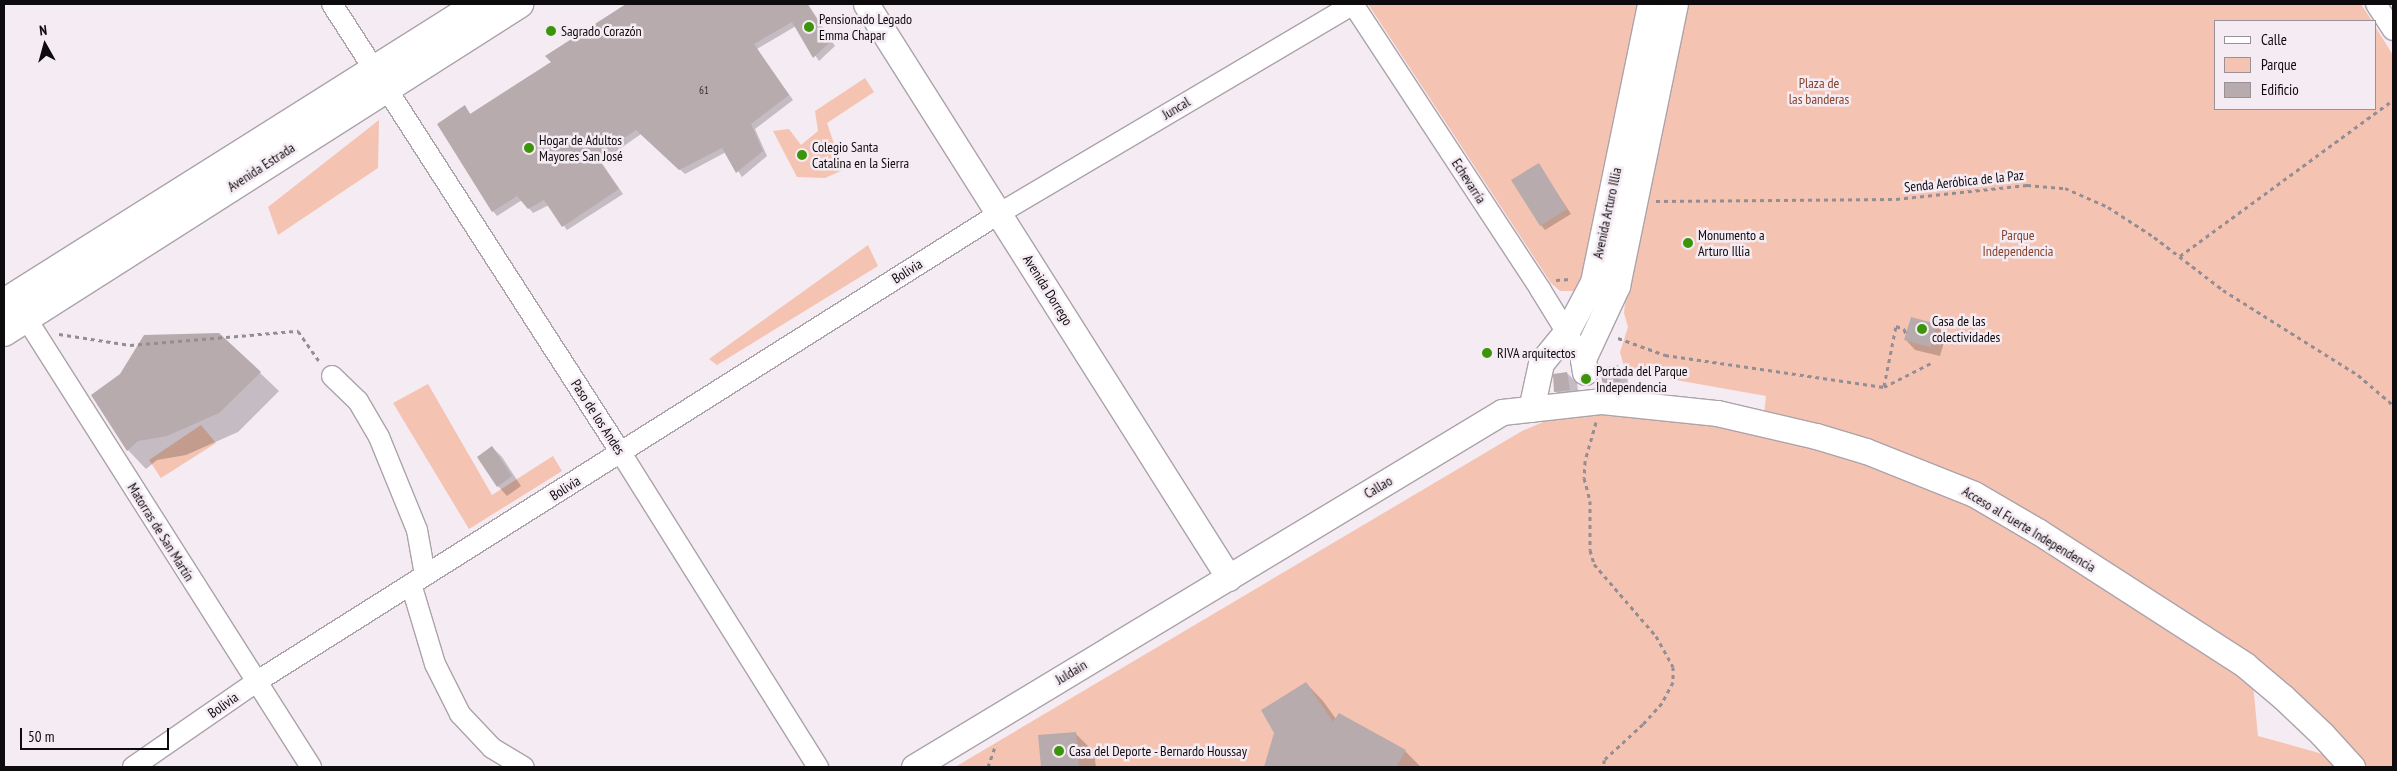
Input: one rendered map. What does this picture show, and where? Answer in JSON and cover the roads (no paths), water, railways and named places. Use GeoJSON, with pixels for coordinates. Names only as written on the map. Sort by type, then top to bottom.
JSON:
{"type":"FeatureCollection","features":[{"type":"Feature","properties":{"kind":"main road","name":"Avenida Estrada"},"geometry":{"type":"LineString","coordinates":[[13,313],[380,78],[479,4]]}},
{"type":"Feature","properties":{"kind":"main road","name":"Avenida Estrada"},"geometry":{"type":"LineString","coordinates":[[380,78],[519,4]]}},
{"type":"Feature","properties":{"kind":"street","name":"Paso de los Andes"},"geometry":{"type":"LineString","coordinates":[[332,4],[621,453],[818,767]]}},
{"type":"Feature","properties":{"kind":"street","name":"Avenida Dorrego"},"geometry":{"type":"LineString","coordinates":[[866,4],[1000,213],[1229,578]]}},
{"type":"Feature","properties":{"kind":"street","name":"Juncal"},"geometry":{"type":"LineString","coordinates":[[1000,213],[1353,4]]}},
{"type":"Feature","properties":{"kind":"street","name":"Echevarría"},"geometry":{"type":"LineString","coordinates":[[1353,4],[1567,331],[1589,384]]}},
{"type":"Feature","properties":{"kind":"street","name":"Avenida Arturo Illia"},"geometry":{"type":"LineString","coordinates":[[1531,409],[1541,363],[1567,331],[1593,282],[1650,4]]}},
{"type":"Feature","properties":{"kind":"street","name":"Avenida Arturo Illia"},"geometry":{"type":"LineString","coordinates":[[1589,384],[1617,286],[1675,4]]}},
{"type":"Feature","properties":{"kind":"street"},"geometry":{"type":"LineString","coordinates":[[2376,4],[2393,30]]}},
{"type":"Feature","properties":{"kind":"street","name":"Bolivia"},"geometry":{"type":"LineString","coordinates":[[133,767],[256,682],[1000,213]]}},
{"type":"Feature","properties":{"kind":"street","name":"Matorras de San Martín"},"geometry":{"type":"LineString","coordinates":[[13,313],[310,767]]}},
{"type":"Feature","properties":{"kind":"street"},"geometry":{"type":"LineString","coordinates":[[332,376],[358,402],[379,436],[418,530],[418,580],[435,664],[460,714],[492,748],[524,767]]}},
{"type":"Feature","properties":{"kind":"street","name":"Acceso al Fuerte Independencia"},"geometry":{"type":"LineString","coordinates":[[1531,409],[1589,384],[1816,436],[1866,451],[1974,494],[2039,532],[2245,665],[2284,697],[2352,767]]}},
{"type":"Feature","properties":{"kind":"street","name":"Callao"},"geometry":{"type":"LineString","coordinates":[[1229,578],[1502,412],[1531,409]]}},
{"type":"Feature","properties":{"kind":"street","name":"Juldain"},"geometry":{"type":"LineString","coordinates":[[914,767],[1229,578]]}},
{"type":"Feature","properties":{"kind":"place","name":"Pensionado Legado Emma Chapar"},"geometry":{"type":"Point","coordinates":[809,27]}},
{"type":"Feature","properties":{"kind":"place","name":"Sagrado Corazón"},"geometry":{"type":"Point","coordinates":[551,31]}},
{"type":"Feature","properties":{"kind":"place","name":"Hogar de Adultos Mayores San José"},"geometry":{"type":"Point","coordinates":[529,148]}},
{"type":"Feature","properties":{"kind":"place","name":"Colegio Santa Catalina en la Sierra"},"geometry":{"type":"Point","coordinates":[802,155]}},
{"type":"Feature","properties":{"kind":"place","name":"Monumento a Arturo Illia"},"geometry":{"type":"Point","coordinates":[1688,243]}},
{"type":"Feature","properties":{"kind":"place","name":"Casa de las colectividades"},"geometry":{"type":"Point","coordinates":[1922,329]}},
{"type":"Feature","properties":{"kind":"place","name":"RIVA arquitectos"},"geometry":{"type":"Point","coordinates":[1487,353]}},
{"type":"Feature","properties":{"kind":"place","name":"Portada del Parque Independencia"},"geometry":{"type":"Point","coordinates":[1586,379]}},
{"type":"Feature","properties":{"kind":"place","name":"Casa del Deporte - Bernardo Houssay"},"geometry":{"type":"Point","coordinates":[1059,751]}},
{"type":"Feature","properties":{"kind":"park label","name":"Plaza de las banderas"},"geometry":{"type":"Point","coordinates":[1819,92]}},
{"type":"Feature","properties":{"kind":"park label","name":"Parque Independencia"},"geometry":{"type":"Point","coordinates":[2018,244]}}]}
